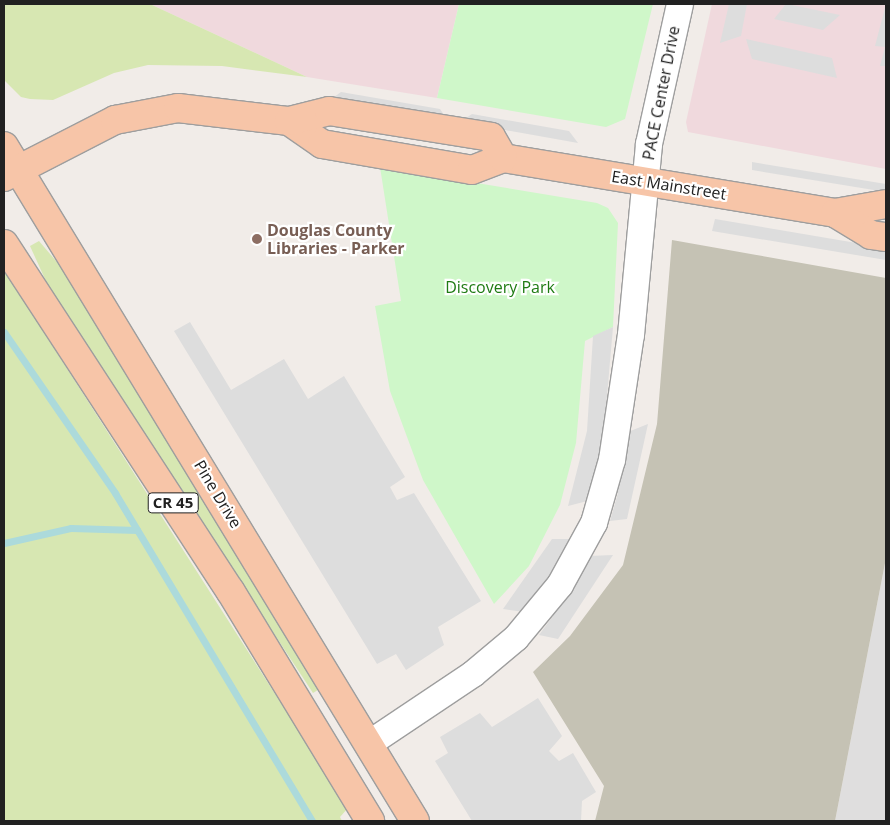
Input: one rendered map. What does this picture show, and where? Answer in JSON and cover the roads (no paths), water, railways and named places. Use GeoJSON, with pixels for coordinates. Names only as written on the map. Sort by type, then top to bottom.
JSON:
{"type":"FeatureCollection","features":[{"type":"Feature","properties":{"kind":"main road","name":"East Mainstreet"},"geometry":{"type":"LineString","coordinates":[[11,173],[107,123],[148,112],[207,109],[289,121],[329,111],[491,137],[503,158],[644,182],[835,213],[886,204]]}},
{"type":"Feature","properties":{"kind":"main road"},"geometry":{"type":"LineString","coordinates":[[4,146],[11,173]]}},
{"type":"Feature","properties":{"kind":"main road","name":"Pine Drive"},"geometry":{"type":"LineString","coordinates":[[11,173],[370,743],[415,821]]}},
{"type":"Feature","properties":{"kind":"main road","name":"East Mainstreet"},"geometry":{"type":"LineString","coordinates":[[835,213],[871,235],[886,238]]}},
{"type":"Feature","properties":{"kind":"main road","name":"CR 45"},"geometry":{"type":"LineString","coordinates":[[4,244],[227,586],[370,821]]}},
{"type":"Feature","properties":{"kind":"street","name":"PACE Center Drive"},"geometry":{"type":"LineString","coordinates":[[370,743],[473,674],[509,645],[554,595],[584,544],[612,460],[631,335],[644,182],[680,4]]}},
{"type":"Feature","properties":{"kind":"waterway"},"geometry":{"type":"LineString","coordinates":[[4,332],[115,493],[312,821]]}},
{"type":"Feature","properties":{"kind":"waterway"},"geometry":{"type":"LineString","coordinates":[[4,543],[71,528],[137,530]]}},
{"type":"Feature","properties":{"kind":"place","name":"Douglas County Libraries - Parker"},"geometry":{"type":"Point","coordinates":[257,239]}},
{"type":"Feature","properties":{"kind":"park label","name":"Discovery Park"},"geometry":{"type":"Point","coordinates":[500,287]}}]}
